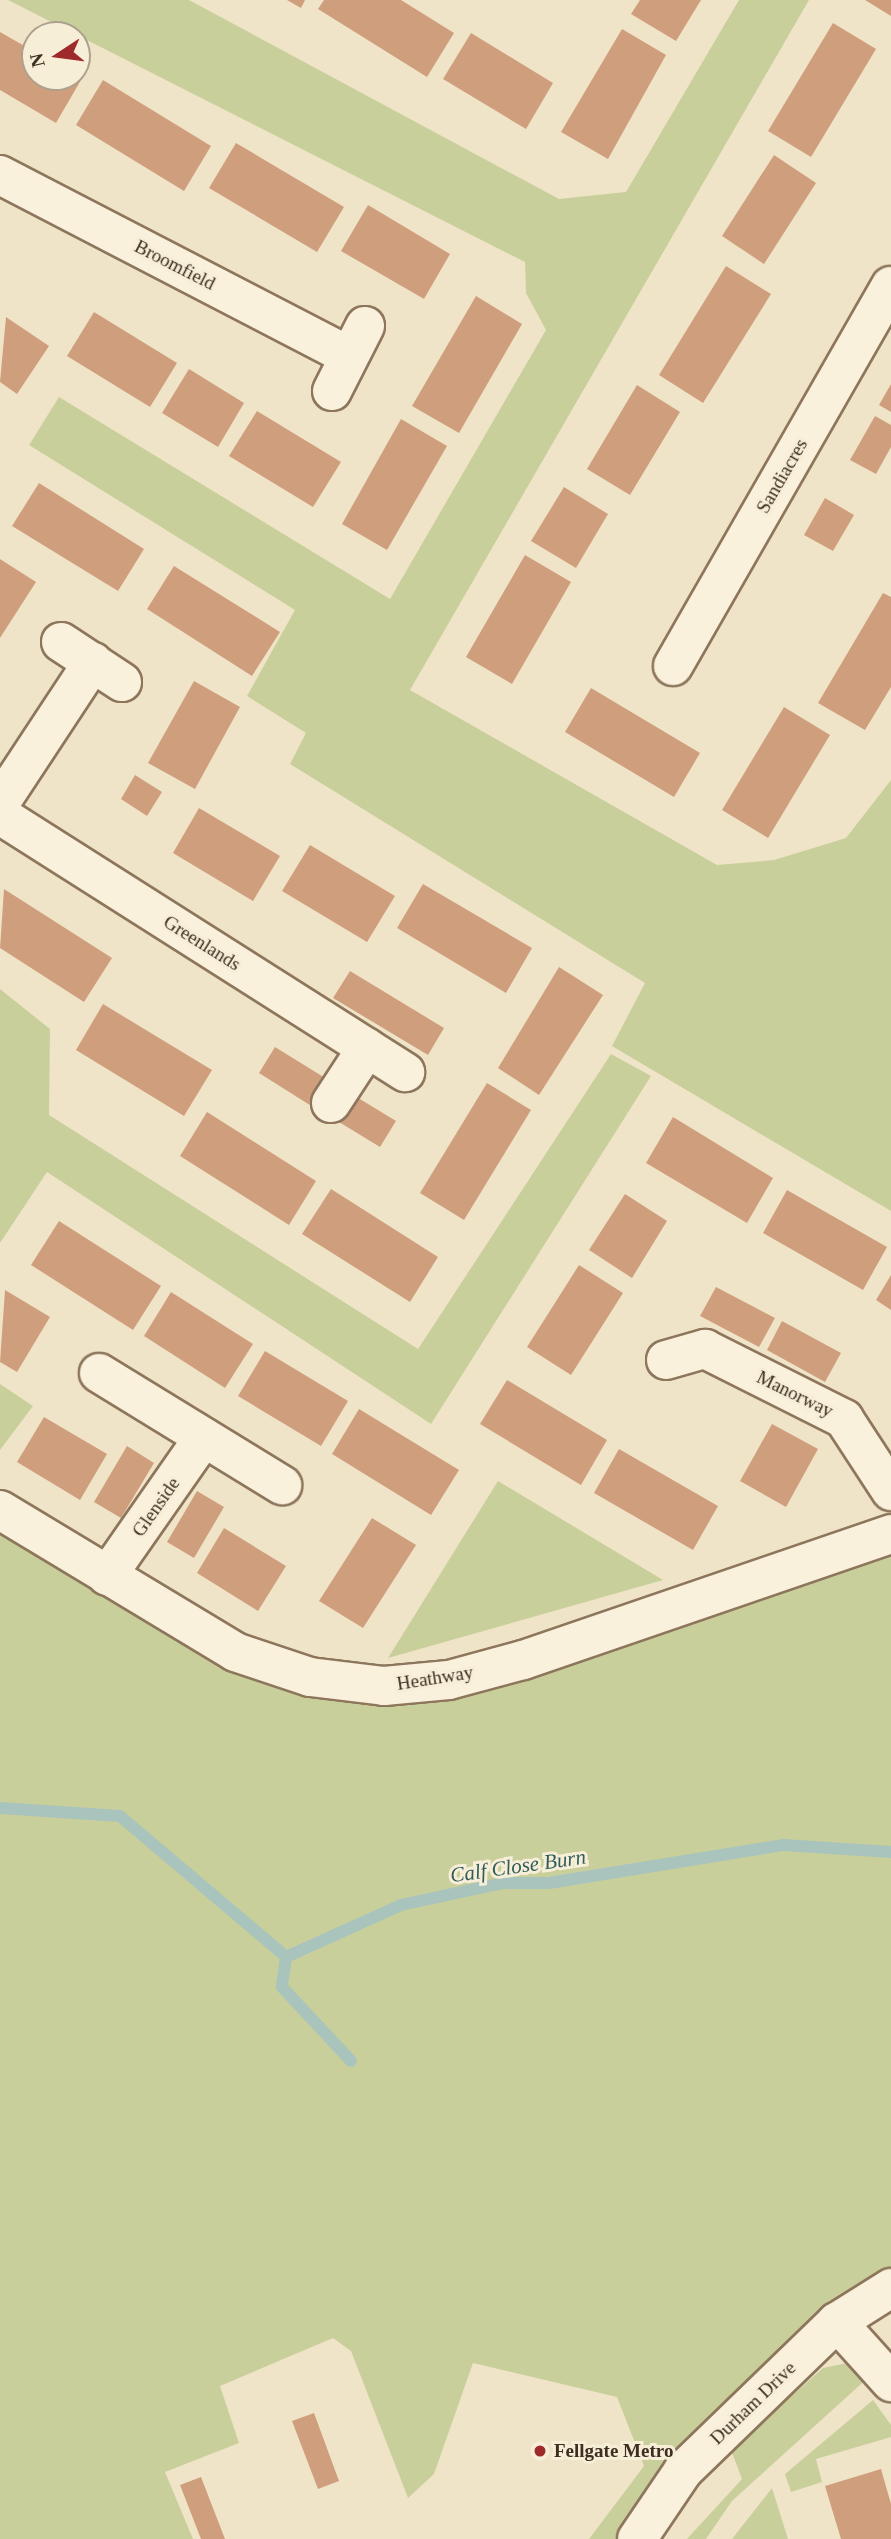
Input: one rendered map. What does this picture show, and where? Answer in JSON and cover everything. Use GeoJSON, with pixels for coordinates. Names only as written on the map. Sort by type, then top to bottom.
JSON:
{"type":"FeatureCollection","features":[{"type":"Feature","properties":{"kind":"street","name":"Broomfield"},"geometry":{"type":"LineString","coordinates":[[0,175],[357,341],[332,391]]}},
{"type":"Feature","properties":{"kind":"street","name":"Sandiacres"},"geometry":{"type":"LineString","coordinates":[[673,666],[891,286]]}},
{"type":"Feature","properties":{"kind":"street"},"geometry":{"type":"LineString","coordinates":[[0,803],[107,672],[61,642]]}},
{"type":"Feature","properties":{"kind":"street","name":"Greenlands"},"geometry":{"type":"LineString","coordinates":[[0,815],[405,1072]]}},
{"type":"Feature","properties":{"kind":"street"},"geometry":{"type":"LineString","coordinates":[[331,1103],[367,1048]]}},
{"type":"Feature","properties":{"kind":"street","name":"Manorway"},"geometry":{"type":"LineString","coordinates":[[666,1360],[705,1349],[844,1419],[891,1491]]}},
{"type":"Feature","properties":{"kind":"street"},"geometry":{"type":"LineString","coordinates":[[99,1373],[282,1485]]}},
{"type":"Feature","properties":{"kind":"street","name":"Glenside"},"geometry":{"type":"LineString","coordinates":[[107,1576],[204,1437]]}},
{"type":"Feature","properties":{"kind":"street","name":"Heathway"},"geometry":{"type":"LineString","coordinates":[[0,1510],[235,1652],[310,1677],[412,1685],[523,1660],[891,1534]]}},
{"type":"Feature","properties":{"kind":"street","name":"Durham Drive"},"geometry":{"type":"LineString","coordinates":[[637,2539],[683,2472],[837,2322],[891,2288]]}},
{"type":"Feature","properties":{"kind":"street"},"geometry":{"type":"LineString","coordinates":[[837,2322],[891,2382]]}},
{"type":"Feature","properties":{"kind":"green space"},"geometry":{"type":"Polygon","coordinates":[[[8,0],[189,0],[559,199],[626,192],[739,0],[809,0],[410,690],[717,865],[774,860],[846,838],[891,780],[891,1211],[612,1046],[645,983],[290,764],[306,733],[247,696],[295,610],[29,445],[59,397],[390,599],[546,330],[526,293],[525,262],[91,42],[91,21],[49,21],[8,0]]]}},
{"type":"Feature","properties":{"kind":"green space"},"geometry":{"type":"Polygon","coordinates":[[[0,989],[50,1029],[49,1115],[418,1349],[611,1054],[651,1076],[431,1424],[47,1172],[0,1243],[0,989]]]}},
{"type":"Feature","properties":{"kind":"green space"},"geometry":{"type":"Polygon","coordinates":[[[0,1384],[33,1406],[0,1450],[0,1384]]]}},
{"type":"Feature","properties":{"kind":"green space"},"geometry":{"type":"Polygon","coordinates":[[[498,1481],[663,1580],[388,1658],[498,1481]]]}},
{"type":"Feature","properties":{"kind":"green space"},"geometry":{"type":"Polygon","coordinates":[[[0,1510],[235,1652],[479,1691],[891,1548],[891,2288],[637,2539],[589,2539],[644,2466],[617,2397],[473,2363],[434,2474],[408,2498],[351,2351],[333,2338],[220,2386],[239,2443],[165,2472],[193,2539],[0,2539],[0,1510]]]}},
{"type":"Feature","properties":{"kind":"green space"},"geometry":{"type":"Polygon","coordinates":[[[847,2363],[871,2375],[732,2501],[706,2539],[687,2539],[742,2479],[731,2450],[823,2368],[847,2363]]]}},
{"type":"Feature","properties":{"kind":"green space"},"geometry":{"type":"Polygon","coordinates":[[[873,2400],[891,2425],[891,2437],[816,2459],[822,2482],[791,2492],[785,2474],[873,2400]]]}},
{"type":"Feature","properties":{"kind":"green space"},"geometry":{"type":"Polygon","coordinates":[[[772,2488],[788,2539],[732,2539],[772,2488]]]}},
{"type":"Feature","properties":{"kind":"building"},"geometry":{"type":"Polygon","coordinates":[[[287,0],[305,0],[301,8],[287,0]]]}},
{"type":"Feature","properties":{"kind":"building"},"geometry":{"type":"Polygon","coordinates":[[[324,0],[401,0],[454,33],[427,77],[318,9],[324,0]]]}},
{"type":"Feature","properties":{"kind":"building"},"geometry":{"type":"Polygon","coordinates":[[[640,0],[701,0],[676,41],[631,14],[640,0]]]}},
{"type":"Feature","properties":{"kind":"building"},"geometry":{"type":"Polygon","coordinates":[[[865,0],[891,0],[891,16],[865,0]]]}},
{"type":"Feature","properties":{"kind":"building"},"geometry":{"type":"Polygon","coordinates":[[[833,23],[876,49],[811,157],[768,131],[833,23]]]}},
{"type":"Feature","properties":{"kind":"building"},"geometry":{"type":"Polygon","coordinates":[[[622,29],[666,55],[608,159],[561,132],[622,29]]]}},
{"type":"Feature","properties":{"kind":"building"},"geometry":{"type":"Polygon","coordinates":[[[0,32],[21,44],[21,91],[75,91],[56,123],[0,90],[0,32]]]}},
{"type":"Feature","properties":{"kind":"building"},"geometry":{"type":"Polygon","coordinates":[[[471,33],[553,83],[526,129],[443,79],[471,33]]]}},
{"type":"Feature","properties":{"kind":"building"},"geometry":{"type":"Polygon","coordinates":[[[103,80],[211,146],[184,191],[76,125],[103,80]]]}},
{"type":"Feature","properties":{"kind":"building"},"geometry":{"type":"Polygon","coordinates":[[[236,143],[344,207],[317,252],[209,188],[236,143]]]}},
{"type":"Feature","properties":{"kind":"building"},"geometry":{"type":"Polygon","coordinates":[[[774,155],[816,183],[764,264],[722,236],[774,155]]]}},
{"type":"Feature","properties":{"kind":"building"},"geometry":{"type":"Polygon","coordinates":[[[368,205],[450,254],[424,299],[341,251],[368,205]]]}},
{"type":"Feature","properties":{"kind":"building"},"geometry":{"type":"Polygon","coordinates":[[[726,266],[771,294],[703,403],[659,375],[726,266]]]}},
{"type":"Feature","properties":{"kind":"building"},"geometry":{"type":"Polygon","coordinates":[[[476,296],[522,324],[459,433],[412,406],[476,296]]]}},
{"type":"Feature","properties":{"kind":"building"},"geometry":{"type":"Polygon","coordinates":[[[94,312],[177,363],[150,407],[67,356],[94,312]]]}},
{"type":"Feature","properties":{"kind":"building"},"geometry":{"type":"Polygon","coordinates":[[[6,317],[49,346],[17,394],[0,382],[6,317]]]}},
{"type":"Feature","properties":{"kind":"building"},"geometry":{"type":"Polygon","coordinates":[[[189,369],[244,403],[218,447],[162,413],[189,369]]]}},
{"type":"Feature","properties":{"kind":"building"},"geometry":{"type":"Polygon","coordinates":[[[891,384],[891,412],[879,405],[891,384]]]}},
{"type":"Feature","properties":{"kind":"building"},"geometry":{"type":"Polygon","coordinates":[[[637,385],[680,412],[630,495],[587,469],[637,385]]]}},
{"type":"Feature","properties":{"kind":"building"},"geometry":{"type":"Polygon","coordinates":[[[257,411],[341,462],[313,507],[229,456],[257,411]]]}},
{"type":"Feature","properties":{"kind":"building"},"geometry":{"type":"Polygon","coordinates":[[[875,416],[891,425],[891,447],[876,474],[850,460],[875,416]]]}},
{"type":"Feature","properties":{"kind":"building"},"geometry":{"type":"Polygon","coordinates":[[[401,419],[447,446],[387,550],[342,524],[401,419]]]}},
{"type":"Feature","properties":{"kind":"building"},"geometry":{"type":"Polygon","coordinates":[[[39,483],[144,549],[118,591],[12,526],[39,483]]]}},
{"type":"Feature","properties":{"kind":"building"},"geometry":{"type":"Polygon","coordinates":[[[564,487],[608,514],[576,568],[531,541],[564,487]]]}},
{"type":"Feature","properties":{"kind":"building"},"geometry":{"type":"Polygon","coordinates":[[[825,498],[854,515],[833,551],[804,535],[825,498]]]}},
{"type":"Feature","properties":{"kind":"building"},"geometry":{"type":"Polygon","coordinates":[[[525,555],[571,582],[512,684],[466,657],[525,555]]]}},
{"type":"Feature","properties":{"kind":"building"},"geometry":{"type":"Polygon","coordinates":[[[0,559],[36,582],[0,638],[0,559]]]}},
{"type":"Feature","properties":{"kind":"building"},"geometry":{"type":"Polygon","coordinates":[[[174,566],[280,632],[252,676],[147,609],[174,566]]]}},
{"type":"Feature","properties":{"kind":"building"},"geometry":{"type":"Polygon","coordinates":[[[883,593],[891,597],[891,687],[865,730],[818,703],[883,593]]]}},
{"type":"Feature","properties":{"kind":"building"},"geometry":{"type":"Polygon","coordinates":[[[194,681],[240,707],[195,789],[148,763],[194,681]]]}},
{"type":"Feature","properties":{"kind":"building"},"geometry":{"type":"Polygon","coordinates":[[[591,688],[700,753],[674,797],[565,732],[591,688]]]}},
{"type":"Feature","properties":{"kind":"building"},"geometry":{"type":"Polygon","coordinates":[[[784,707],[830,735],[768,838],[722,810],[784,707]]]}},
{"type":"Feature","properties":{"kind":"building"},"geometry":{"type":"Polygon","coordinates":[[[135,775],[162,792],[147,816],[121,799],[135,775]]]}},
{"type":"Feature","properties":{"kind":"building"},"geometry":{"type":"Polygon","coordinates":[[[199,808],[280,856],[253,901],[173,853],[199,808]]]}},
{"type":"Feature","properties":{"kind":"building"},"geometry":{"type":"Polygon","coordinates":[[[310,845],[395,896],[367,942],[282,891],[310,845]]]}},
{"type":"Feature","properties":{"kind":"building"},"geometry":{"type":"Polygon","coordinates":[[[423,884],[532,948],[506,993],[397,928],[423,884]]]}},
{"type":"Feature","properties":{"kind":"building"},"geometry":{"type":"Polygon","coordinates":[[[4,889],[112,958],[84,1002],[0,948],[4,889]]]}},
{"type":"Feature","properties":{"kind":"building"},"geometry":{"type":"Polygon","coordinates":[[[559,967],[603,995],[539,1095],[498,1068],[559,967]]]}},
{"type":"Feature","properties":{"kind":"building"},"geometry":{"type":"Polygon","coordinates":[[[350,971],[444,1028],[428,1055],[333,998],[350,971]]]}},
{"type":"Feature","properties":{"kind":"building"},"geometry":{"type":"Polygon","coordinates":[[[103,1004],[212,1070],[184,1116],[76,1050],[103,1004]]]}},
{"type":"Feature","properties":{"kind":"building"},"geometry":{"type":"Polygon","coordinates":[[[275,1047],[330,1081],[313,1107],[259,1073],[275,1047]]]}},
{"type":"Feature","properties":{"kind":"building"},"geometry":{"type":"Polygon","coordinates":[[[487,1083],[531,1110],[464,1220],[420,1193],[487,1083]]]}},
{"type":"Feature","properties":{"kind":"building"},"geometry":{"type":"Polygon","coordinates":[[[355,1096],[396,1121],[380,1147],[339,1122],[355,1096]]]}},
{"type":"Feature","properties":{"kind":"building"},"geometry":{"type":"Polygon","coordinates":[[[207,1112],[316,1181],[289,1225],[180,1156],[207,1112]]]}},
{"type":"Feature","properties":{"kind":"building"},"geometry":{"type":"Polygon","coordinates":[[[673,1117],[773,1178],[747,1223],[646,1163],[673,1117]]]}},
{"type":"Feature","properties":{"kind":"building"},"geometry":{"type":"Polygon","coordinates":[[[331,1189],[438,1257],[410,1302],[302,1234],[331,1189]]]}},
{"type":"Feature","properties":{"kind":"building"},"geometry":{"type":"Polygon","coordinates":[[[787,1190],[887,1247],[863,1290],[763,1233],[787,1190]]]}},
{"type":"Feature","properties":{"kind":"building"},"geometry":{"type":"Polygon","coordinates":[[[625,1194],[667,1221],[632,1278],[589,1250],[625,1194]]]}},
{"type":"Feature","properties":{"kind":"building"},"geometry":{"type":"Polygon","coordinates":[[[59,1221],[161,1286],[133,1330],[31,1265],[59,1221]]]}},
{"type":"Feature","properties":{"kind":"building"},"geometry":{"type":"Polygon","coordinates":[[[579,1265],[623,1293],[571,1375],[527,1347],[579,1265]]]}},
{"type":"Feature","properties":{"kind":"building"},"geometry":{"type":"Polygon","coordinates":[[[891,1275],[891,1310],[876,1300],[891,1275]]]}},
{"type":"Feature","properties":{"kind":"building"},"geometry":{"type":"Polygon","coordinates":[[[716,1287],[775,1318],[759,1347],[700,1316],[716,1287]]]}},
{"type":"Feature","properties":{"kind":"building"},"geometry":{"type":"Polygon","coordinates":[[[5,1290],[50,1317],[17,1372],[0,1362],[5,1290]]]}},
{"type":"Feature","properties":{"kind":"building"},"geometry":{"type":"Polygon","coordinates":[[[171,1292],[253,1344],[225,1388],[144,1336],[171,1292]]]}},
{"type":"Feature","properties":{"kind":"building"},"geometry":{"type":"Polygon","coordinates":[[[782,1321],[841,1353],[825,1382],[767,1350],[782,1321]]]}},
{"type":"Feature","properties":{"kind":"building"},"geometry":{"type":"Polygon","coordinates":[[[265,1351],[348,1401],[321,1446],[238,1396],[265,1351]]]}},
{"type":"Feature","properties":{"kind":"building"},"geometry":{"type":"Polygon","coordinates":[[[507,1380],[607,1440],[581,1485],[480,1424],[507,1380]]]}},
{"type":"Feature","properties":{"kind":"building"},"geometry":{"type":"Polygon","coordinates":[[[359,1409],[459,1470],[431,1515],[332,1454],[359,1409]]]}},
{"type":"Feature","properties":{"kind":"building"},"geometry":{"type":"Polygon","coordinates":[[[44,1417],[107,1454],[80,1500],[17,1462],[44,1417]]]}},
{"type":"Feature","properties":{"kind":"building"},"geometry":{"type":"Polygon","coordinates":[[[772,1424],[818,1449],[786,1507],[740,1481],[772,1424]]]}},
{"type":"Feature","properties":{"kind":"building"},"geometry":{"type":"Polygon","coordinates":[[[127,1446],[154,1463],[121,1518],[94,1502],[127,1446]]]}},
{"type":"Feature","properties":{"kind":"building"},"geometry":{"type":"Polygon","coordinates":[[[619,1449],[718,1506],[693,1550],[594,1493],[619,1449]]]}},
{"type":"Feature","properties":{"kind":"building"},"geometry":{"type":"Polygon","coordinates":[[[197,1491],[224,1507],[194,1558],[167,1542],[197,1491]]]}},
{"type":"Feature","properties":{"kind":"building"},"geometry":{"type":"Polygon","coordinates":[[[372,1518],[416,1545],[363,1628],[319,1601],[372,1518]]]}},
{"type":"Feature","properties":{"kind":"building"},"geometry":{"type":"Polygon","coordinates":[[[224,1528],[286,1566],[258,1611],[197,1573],[224,1528]]]}},
{"type":"Feature","properties":{"kind":"building"},"geometry":{"type":"Polygon","coordinates":[[[314,2413],[339,2481],[318,2489],[292,2421],[314,2413]]]}},
{"type":"Feature","properties":{"kind":"building"},"geometry":{"type":"Polygon","coordinates":[[[881,2469],[891,2504],[891,2539],[841,2539],[825,2486],[881,2469]]]}},
{"type":"Feature","properties":{"kind":"building"},"geometry":{"type":"Polygon","coordinates":[[[201,2477],[225,2539],[201,2539],[180,2485],[201,2477]]]}},
{"type":"Feature","properties":{"kind":"waterway","name":"Calf Close Burn"},"geometry":{"type":"LineString","coordinates":[[0,1808],[120,1816],[286,1957],[401,1905],[503,1883],[549,1883],[784,1845],[891,1852]]}},
{"type":"Feature","properties":{"kind":"waterway"},"geometry":{"type":"LineString","coordinates":[[286,1957],[282,1987],[351,2061]]}},
{"type":"Feature","properties":{"kind":"place","name":"Fellgate Metro"},"geometry":{"type":"Point","coordinates":[540,2451]}}]}
